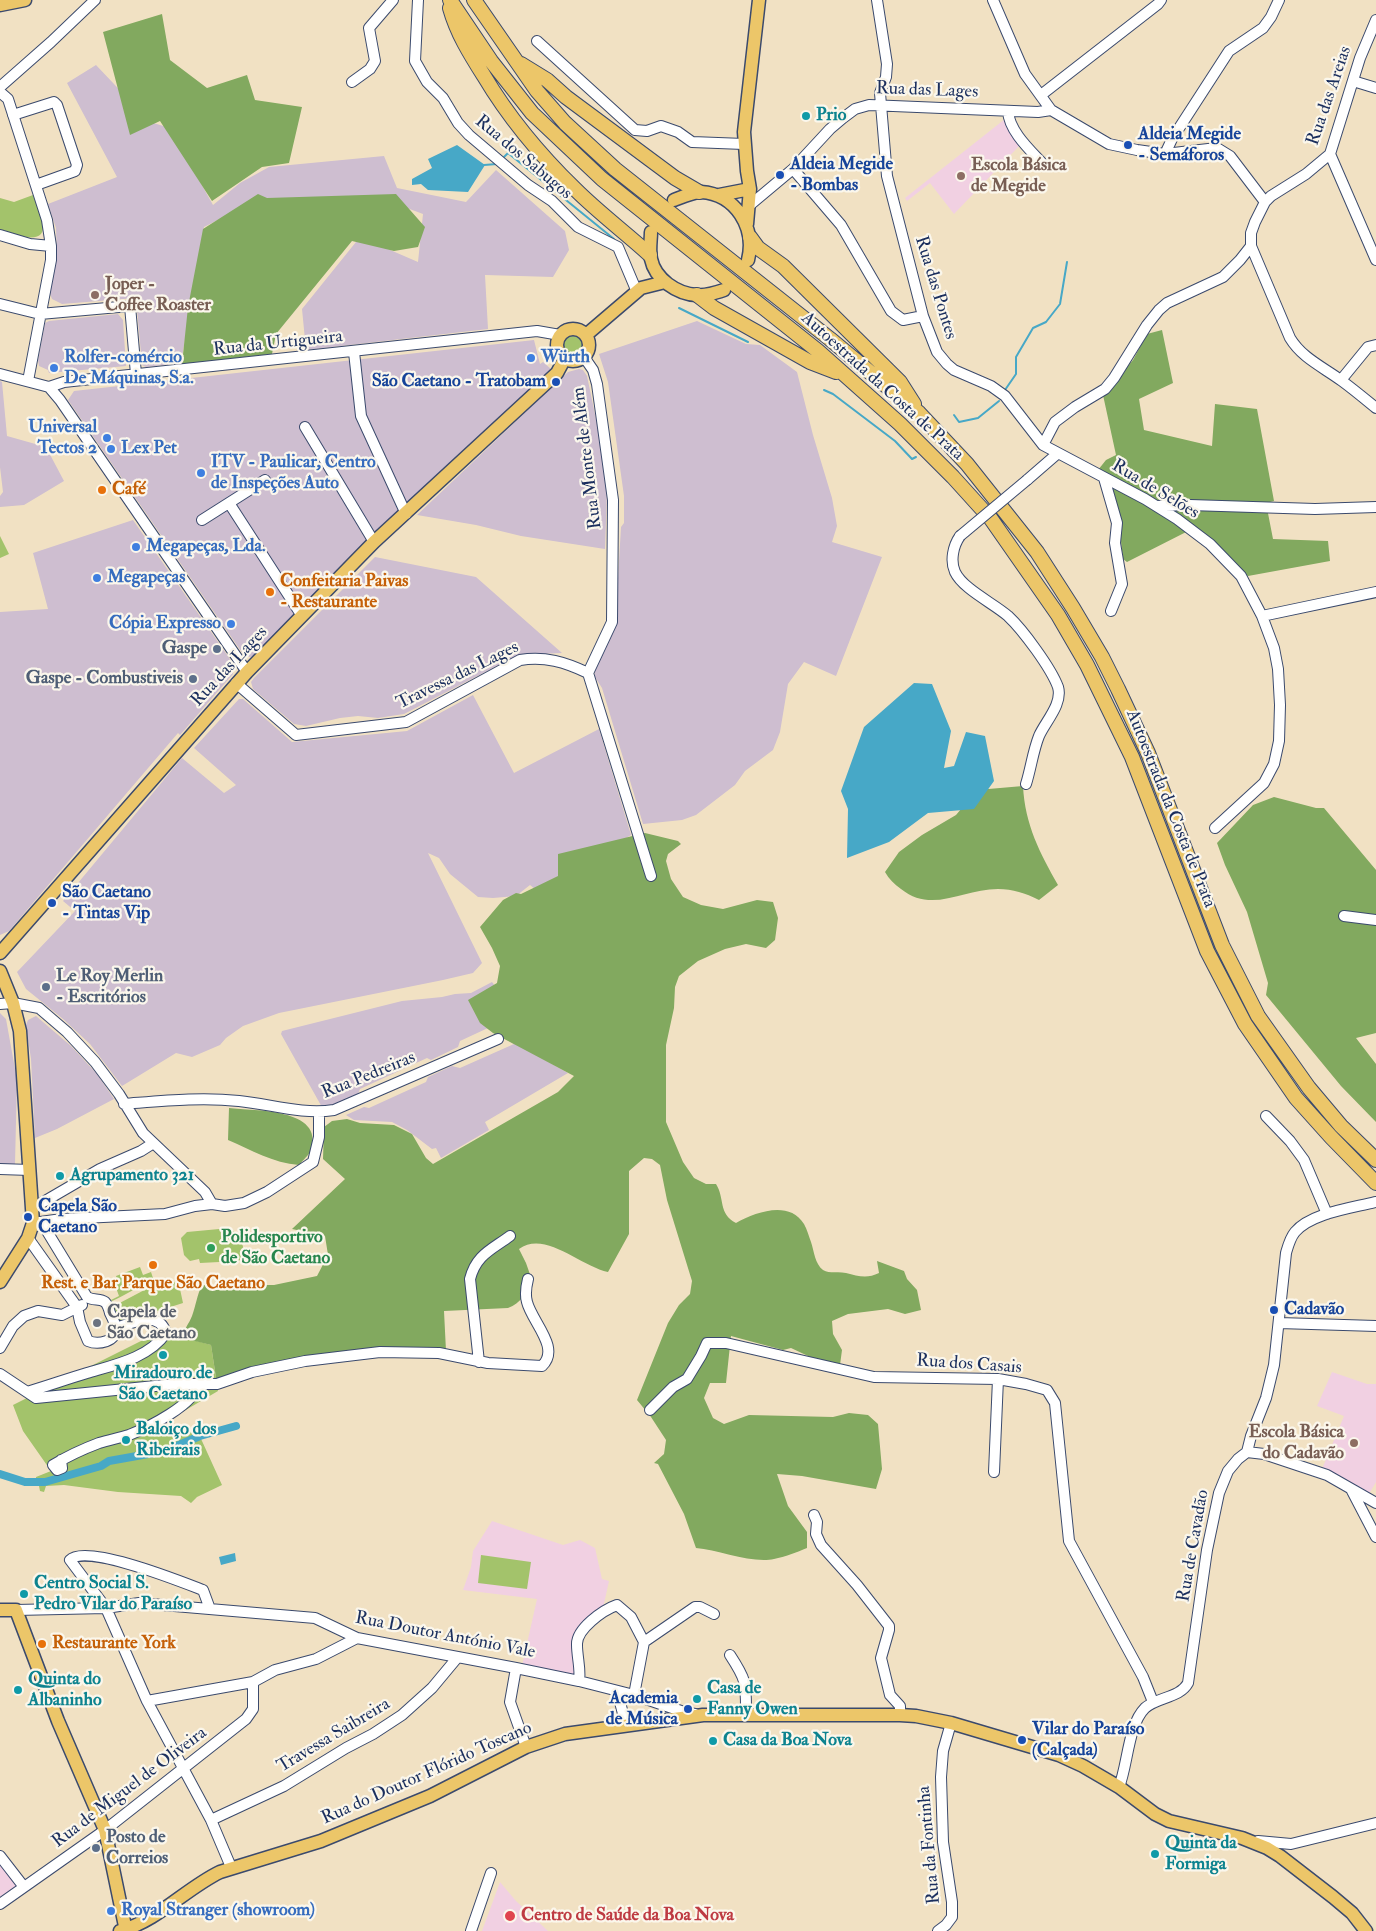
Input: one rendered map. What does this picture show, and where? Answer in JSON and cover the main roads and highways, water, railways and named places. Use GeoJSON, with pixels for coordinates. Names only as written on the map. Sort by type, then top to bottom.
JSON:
{"type":"FeatureCollection","features":[{"type":"Feature","properties":{"kind":"highway"},"geometry":{"type":"LineString","coordinates":[[449,0],[456,28],[498,100],[526,138],[574,189],[651,258]]}},
{"type":"Feature","properties":{"kind":"highway","name":"Autoestrada da Costa de Prata"},"geometry":{"type":"LineString","coordinates":[[449,0],[491,62],[532,114],[602,179],[818,351],[900,424],[991,519],[1058,615],[1087,665],[1132,757],[1207,951],[1246,1024],[1296,1098],[1376,1183]]}},
{"type":"Feature","properties":{"kind":"highway","name":"Autoestrada da Costa de Prata"},"geometry":{"type":"LineString","coordinates":[[474,0],[514,60],[564,123],[615,169],[830,339],[919,413],[967,464],[1038,552],[1102,657],[1148,753],[1222,944],[1258,1016],[1309,1088],[1341,1126],[1376,1160]]}},
{"type":"Feature","properties":{"kind":"highway"},"geometry":{"type":"LineString","coordinates":[[514,60],[547,80],[566,97],[674,178],[699,192]]}},
{"type":"Feature","properties":{"kind":"highway"},"geometry":{"type":"LineString","coordinates":[[749,230],[758,248],[783,266],[900,382],[919,413]]}},
{"type":"Feature","properties":{"kind":"highway"},"geometry":{"type":"LineString","coordinates":[[697,295],[714,308],[810,362],[842,374]]}},
{"type":"Feature","properties":{"kind":"main road"},"geometry":{"type":"LineString","coordinates":[[0,5],[25,0]]}},
{"type":"Feature","properties":{"kind":"main road"},"geometry":{"type":"LineString","coordinates":[[748,260],[751,248],[749,230],[750,189],[744,144],[745,117],[759,0]]}},
{"type":"Feature","properties":{"kind":"main road"},"geometry":{"type":"LineString","coordinates":[[734,192],[741,187],[747,171]]}},
{"type":"Feature","properties":{"kind":"main road"},"geometry":{"type":"LineString","coordinates":[[674,200],[699,192],[719,195],[750,189]]}},
{"type":"Feature","properties":{"kind":"main road"},"geometry":{"type":"LineString","coordinates":[[719,195],[734,207],[749,230]]}},
{"type":"Feature","properties":{"kind":"main road"},"geometry":{"type":"LineString","coordinates":[[639,290],[651,258],[651,232]]}},
{"type":"Feature","properties":{"kind":"main road"},"geometry":{"type":"LineString","coordinates":[[651,258],[657,273],[665,282],[681,292],[697,295],[724,290]]}},
{"type":"Feature","properties":{"kind":"main road"},"geometry":{"type":"LineString","coordinates":[[586,335],[639,290],[665,282]]}},
{"type":"Feature","properties":{"kind":"main road"},"geometry":{"type":"LineString","coordinates":[[573,329],[582,331],[586,335],[589,348],[584,357],[574,361],[561,355],[557,345],[560,335],[573,329]]}},
{"type":"Feature","properties":{"kind":"main road","name":"Rua das Lages"},"geometry":{"type":"LineString","coordinates":[[0,953],[236,683],[374,542],[557,374],[565,358]]}},
{"type":"Feature","properties":{"kind":"main road"},"geometry":{"type":"LineString","coordinates":[[0,971],[13,1003],[22,1048],[33,1208],[33,1224],[28,1238],[0,1282]]}},
{"type":"Feature","properties":{"kind":"main road","name":"Rua Doutor António Vale"},"geometry":{"type":"LineString","coordinates":[[0,1610],[16,1610],[58,1721],[105,1830],[124,1930]]}},
{"type":"Feature","properties":{"kind":"main road","name":"Rua do Doutor Flórido Toscano"},"geometry":{"type":"LineString","coordinates":[[124,1930],[157,1914],[210,1877],[231,1867],[321,1841],[430,1796],[526,1746],[565,1734],[626,1725],[703,1715],[746,1714],[916,1716],[951,1722],[1072,1760],[1120,1787],[1155,1814],[1169,1821],[1242,1838],[1267,1848],[1333,1897],[1352,1914],[1366,1931]]}},
{"type":"Feature","properties":{"kind":"water"},"geometry":{"type":"Polygon","coordinates":[[[457,145],[485,165],[468,192],[428,190],[421,184],[412,185],[412,179],[432,168],[428,159],[457,145]]]}},
{"type":"Feature","properties":{"kind":"water"},"geometry":{"type":"Polygon","coordinates":[[[914,683],[932,684],[951,731],[944,768],[954,766],[966,732],[985,736],[994,781],[974,809],[928,813],[889,842],[847,858],[848,809],[841,791],[864,727],[914,683]]]}},
{"type":"Feature","properties":{"kind":"water"},"geometry":{"type":"Polygon","coordinates":[[[235,1553],[236,1561],[221,1565],[219,1557],[235,1553]]]}},
{"type":"Feature","properties":{"kind":"waterway"},"geometry":{"type":"LineString","coordinates":[[504,157],[508,153],[614,239]]}},
{"type":"Feature","properties":{"kind":"waterway"},"geometry":{"type":"LineString","coordinates":[[484,165],[497,164]]}},
{"type":"Feature","properties":{"kind":"waterway"},"geometry":{"type":"LineString","coordinates":[[1005,390],[1016,374],[1016,357],[1033,328],[1046,322],[1060,304],[1067,262]]}},
{"type":"Feature","properties":{"kind":"waterway"},"geometry":{"type":"LineString","coordinates":[[679,308],[748,342]]}},
{"type":"Feature","properties":{"kind":"waterway"},"geometry":{"type":"LineString","coordinates":[[824,390],[833,394],[895,441],[912,459],[916,457]]}},
{"type":"Feature","properties":{"kind":"waterway"},"geometry":{"type":"LineString","coordinates":[[954,415],[959,422],[978,418],[999,401]]}},
{"type":"Feature","properties":{"kind":"waterway"},"geometry":{"type":"LineString","coordinates":[[0,1474],[25,1482],[45,1482],[101,1466],[109,1461],[165,1451],[200,1436],[236,1426]]}},
{"type":"Feature","properties":{"kind":"place","name":"Prio"},"geometry":{"type":"Point","coordinates":[806,116]}},
{"type":"Feature","properties":{"kind":"place","name":"Aldeia Megide - Semáforos"},"geometry":{"type":"Point","coordinates":[1128,145]}},
{"type":"Feature","properties":{"kind":"place","name":"Aldeia Megide - Bombas"},"geometry":{"type":"Point","coordinates":[780,175]}},
{"type":"Feature","properties":{"kind":"place","name":"Escola Básica de Megide"},"geometry":{"type":"Point","coordinates":[961,176]}},
{"type":"Feature","properties":{"kind":"place","name":"Joper - Coffee Roaster"},"geometry":{"type":"Point","coordinates":[95,295]}},
{"type":"Feature","properties":{"kind":"place","name":"Würth"},"geometry":{"type":"Point","coordinates":[531,358]}},
{"type":"Feature","properties":{"kind":"place","name":"Rolfer-comércio De Máquinas, S.a."},"geometry":{"type":"Point","coordinates":[54,368]}},
{"type":"Feature","properties":{"kind":"place","name":"São Caetano - Tratobam"},"geometry":{"type":"Point","coordinates":[556,382]}},
{"type":"Feature","properties":{"kind":"place","name":"Universal Tectos 2"},"geometry":{"type":"Point","coordinates":[107,438]}},
{"type":"Feature","properties":{"kind":"place","name":"Lex Pet"},"geometry":{"type":"Point","coordinates":[111,449]}},
{"type":"Feature","properties":{"kind":"place","name":"ITV - Paulicar, Centro de Inspeções Auto"},"geometry":{"type":"Point","coordinates":[201,473]}},
{"type":"Feature","properties":{"kind":"place","name":"Café"},"geometry":{"type":"Point","coordinates":[102,490]}},
{"type":"Feature","properties":{"kind":"place","name":"Megapeças, Lda."},"geometry":{"type":"Point","coordinates":[136,547]}},
{"type":"Feature","properties":{"kind":"place","name":"Megapeças"},"geometry":{"type":"Point","coordinates":[97,578]}},
{"type":"Feature","properties":{"kind":"place","name":"Confeitaria Paivas - Restaurante"},"geometry":{"type":"Point","coordinates":[270,592]}},
{"type":"Feature","properties":{"kind":"place","name":"Cópia Expresso"},"geometry":{"type":"Point","coordinates":[231,624]}},
{"type":"Feature","properties":{"kind":"place","name":"Gaspe"},"geometry":{"type":"Point","coordinates":[217,649]}},
{"type":"Feature","properties":{"kind":"place","name":"Gaspe - Combustiveis"},"geometry":{"type":"Point","coordinates":[193,679]}},
{"type":"Feature","properties":{"kind":"place","name":"São Caetano - Tintas Vip"},"geometry":{"type":"Point","coordinates":[52,903]}},
{"type":"Feature","properties":{"kind":"place","name":"Le Roy Merlin - Escritórios"},"geometry":{"type":"Point","coordinates":[46,987]}},
{"type":"Feature","properties":{"kind":"place","name":"Agrupamento 321"},"geometry":{"type":"Point","coordinates":[60,1176]}},
{"type":"Feature","properties":{"kind":"place","name":"Capela São Caetano"},"geometry":{"type":"Point","coordinates":[28,1217]}},
{"type":"Feature","properties":{"kind":"place","name":"Polidesportivo de São Caetano"},"geometry":{"type":"Point","coordinates":[211,1248]}},
{"type":"Feature","properties":{"kind":"place","name":"Rest. e Bar Parque São Caetano"},"geometry":{"type":"Point","coordinates":[153,1265]}},
{"type":"Feature","properties":{"kind":"place","name":"Cadavão"},"geometry":{"type":"Point","coordinates":[1274,1310]}},
{"type":"Feature","properties":{"kind":"place","name":"Capela de São Caetano"},"geometry":{"type":"Point","coordinates":[97,1323]}},
{"type":"Feature","properties":{"kind":"place","name":"Miradouro de São Caetano"},"geometry":{"type":"Point","coordinates":[163,1355]}},
{"type":"Feature","properties":{"kind":"place","name":"Baloiço dos Ribeirais"},"geometry":{"type":"Point","coordinates":[126,1440]}},
{"type":"Feature","properties":{"kind":"place","name":"Escola Básica do Cadavão"},"geometry":{"type":"Point","coordinates":[1354,1443]}},
{"type":"Feature","properties":{"kind":"place","name":"Centro Social S. Pedro Vilar do Paraíso"},"geometry":{"type":"Point","coordinates":[24,1594]}},
{"type":"Feature","properties":{"kind":"place","name":"Restaurante York"},"geometry":{"type":"Point","coordinates":[42,1644]}},
{"type":"Feature","properties":{"kind":"place","name":"Quinta do Albaninho"},"geometry":{"type":"Point","coordinates":[18,1690]}},
{"type":"Feature","properties":{"kind":"place","name":"Casa de Fanny Owen"},"geometry":{"type":"Point","coordinates":[697,1699]}},
{"type":"Feature","properties":{"kind":"place","name":"Academia de Música"},"geometry":{"type":"Point","coordinates":[688,1709]}},
{"type":"Feature","properties":{"kind":"place","name":"Vilar do Paraíso (Calçada)"},"geometry":{"type":"Point","coordinates":[1022,1740]}},
{"type":"Feature","properties":{"kind":"place","name":"Casa da Boa Nova"},"geometry":{"type":"Point","coordinates":[713,1741]}},
{"type":"Feature","properties":{"kind":"place","name":"Posto de Correios"},"geometry":{"type":"Point","coordinates":[96,1848]}},
{"type":"Feature","properties":{"kind":"place","name":"Quinta da Formiga"},"geometry":{"type":"Point","coordinates":[1155,1854]}},
{"type":"Feature","properties":{"kind":"place","name":"Royal Stranger (showroom)"},"geometry":{"type":"Point","coordinates":[111,1911]}},
{"type":"Feature","properties":{"kind":"place","name":"Centro de Saúde da Boa Nova"},"geometry":{"type":"Point","coordinates":[510,1916]}}]}
